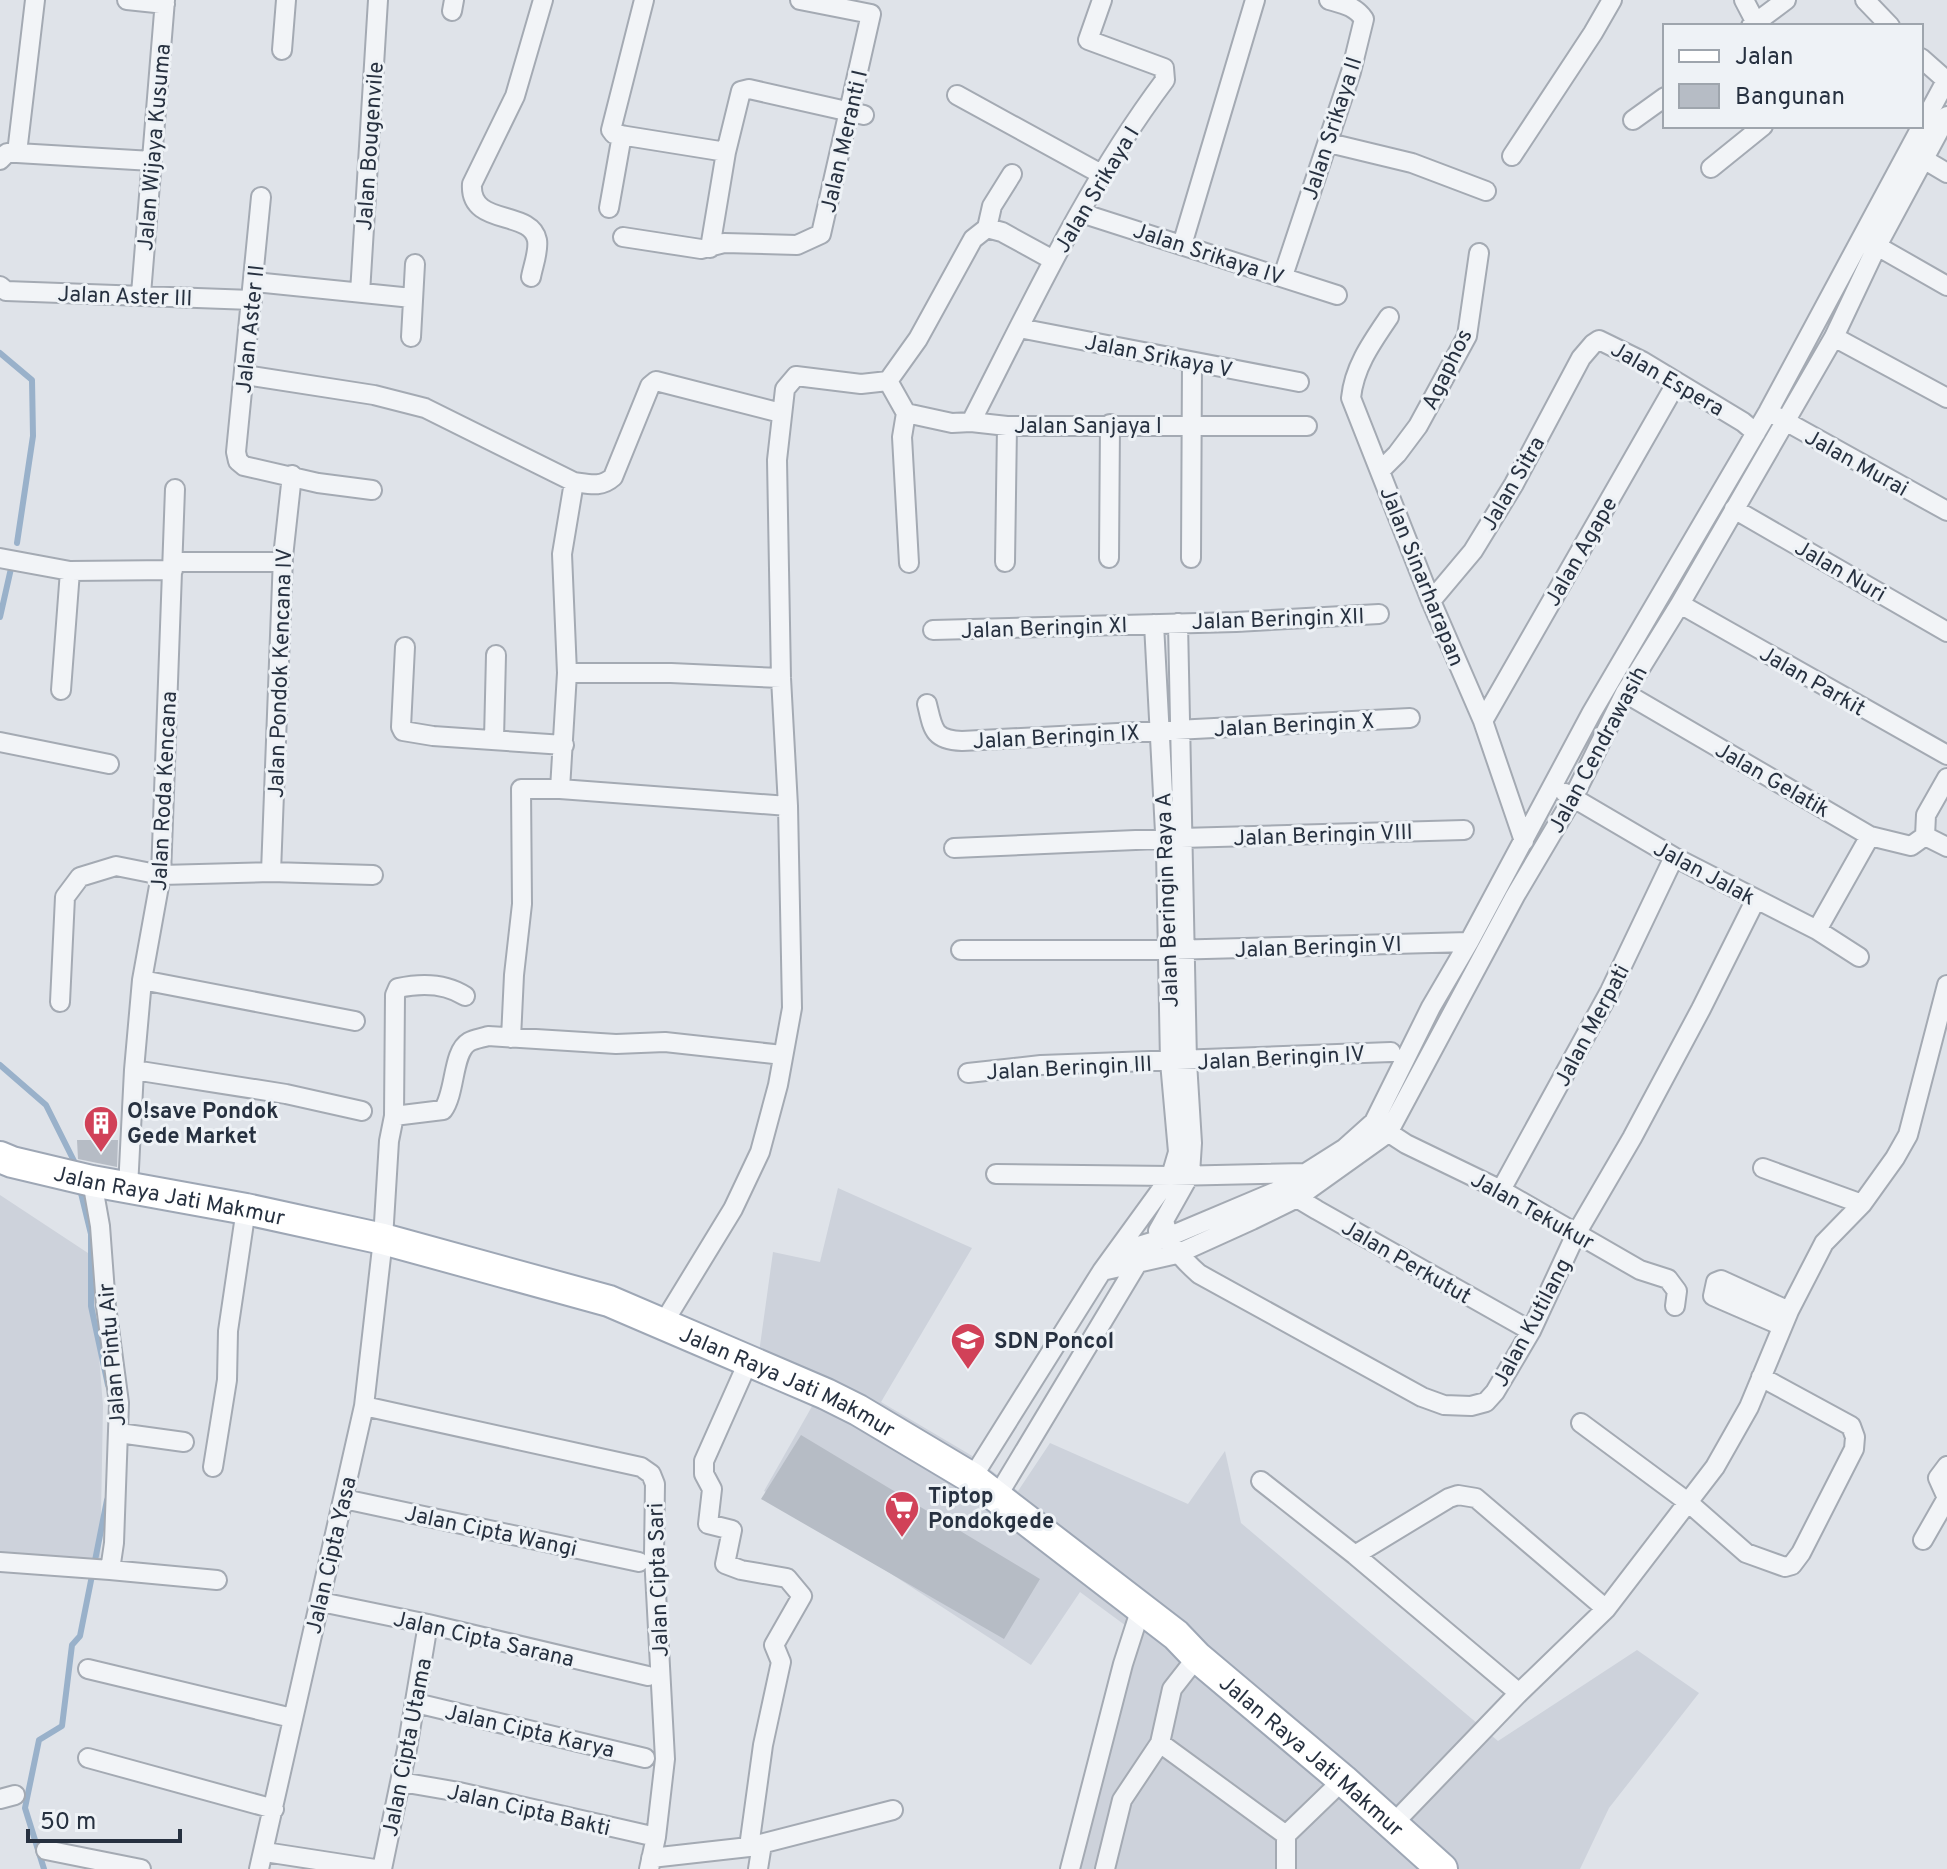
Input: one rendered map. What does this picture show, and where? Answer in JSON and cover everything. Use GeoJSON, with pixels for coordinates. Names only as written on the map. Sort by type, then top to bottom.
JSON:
{"type":"FeatureCollection","features":[{"type":"Feature","properties":{"kind":"main road","name":"Jalan Raya Jati Makmur"},"geometry":{"type":"LineString","coordinates":[[0,1157],[92,1181],[246,1209],[383,1239],[609,1301],[664,1322],[858,1410],[998,1495],[1176,1635],[1197,1657],[1343,1780],[1442,1869]]}},
{"type":"Feature","properties":{"kind":"street"},"geometry":{"type":"LineString","coordinates":[[35,0],[8,157],[152,161]]}},
{"type":"Feature","properties":{"kind":"street"},"geometry":{"type":"LineString","coordinates":[[127,0],[165,2]]}},
{"type":"Feature","properties":{"kind":"street"},"geometry":{"type":"LineString","coordinates":[[282,50],[286,0]]}},
{"type":"Feature","properties":{"kind":"street","name":"Jalan Bougenvile"},"geometry":{"type":"LineString","coordinates":[[360,293],[378,0]]}},
{"type":"Feature","properties":{"kind":"street"},"geometry":{"type":"LineString","coordinates":[[531,277],[538,244],[536,235],[528,227],[484,210],[474,202],[471,193],[472,184],[515,96],[543,0]]}},
{"type":"Feature","properties":{"kind":"street"},"geometry":{"type":"LineString","coordinates":[[644,0],[611,125],[614,134],[726,152]]}},
{"type":"Feature","properties":{"kind":"street","name":"Jalan Meranti I"},"geometry":{"type":"LineString","coordinates":[[623,237],[691,249],[710,248],[724,243],[797,245],[821,234],[857,114],[871,14],[800,0]]}},
{"type":"Feature","properties":{"kind":"street","name":"Jalan Srikaya I"},"geometry":{"type":"LineString","coordinates":[[971,422],[1053,260],[1101,174],[1165,80],[1164,68],[1088,40],[1102,0]]}},
{"type":"Feature","properties":{"kind":"street"},"geometry":{"type":"LineString","coordinates":[[1182,245],[1255,0]]}},
{"type":"Feature","properties":{"kind":"street","name":"Jalan Srikaya II"},"geometry":{"type":"LineString","coordinates":[[1283,276],[1329,143],[1364,19],[1347,5],[1329,0]]}},
{"type":"Feature","properties":{"kind":"street"},"geometry":{"type":"LineString","coordinates":[[1512,156],[1612,0]]}},
{"type":"Feature","properties":{"kind":"street"},"geometry":{"type":"LineString","coordinates":[[1744,0],[1754,24],[1786,0]]}},
{"type":"Feature","properties":{"kind":"street","name":"Jalan Wijaya Kusuma"},"geometry":{"type":"LineString","coordinates":[[141,294],[165,2]]}},
{"type":"Feature","properties":{"kind":"street"},"geometry":{"type":"LineString","coordinates":[[1870,2],[1884,24]]}},
{"type":"Feature","properties":{"kind":"street"},"geometry":{"type":"LineString","coordinates":[[1923,60],[1947,80]]}},
{"type":"Feature","properties":{"kind":"street","name":"Jalan Cendrawasih"},"geometry":{"type":"LineString","coordinates":[[1115,1253],[1293,1191],[1381,1128],[1573,798],[1625,693],[1834,337],[1877,246],[1947,80]]}},
{"type":"Feature","properties":{"kind":"street"},"geometry":{"type":"LineString","coordinates":[[710,248],[726,152],[741,91],[749,89],[857,114]]}},
{"type":"Feature","properties":{"kind":"street"},"geometry":{"type":"LineString","coordinates":[[957,95],[1101,174]]}},
{"type":"Feature","properties":{"kind":"street"},"geometry":{"type":"LineString","coordinates":[[1633,120],[1663,98]]}},
{"type":"Feature","properties":{"kind":"street","name":"Jalan Cendrawasih"},"geometry":{"type":"LineString","coordinates":[[1293,1191],[1310,1172],[1381,1128],[1441,988],[1469,942],[1592,712],[1917,155],[1947,116]]}},
{"type":"Feature","properties":{"kind":"street"},"geometry":{"type":"LineString","coordinates":[[1711,168],[1761,128]]}},
{"type":"Feature","properties":{"kind":"street"},"geometry":{"type":"LineString","coordinates":[[609,208],[622,135]]}},
{"type":"Feature","properties":{"kind":"street"},"geometry":{"type":"LineString","coordinates":[[1329,143],[1412,163],[1486,191]]}},
{"type":"Feature","properties":{"kind":"street"},"geometry":{"type":"LineString","coordinates":[[1917,155],[1947,173]]}},
{"type":"Feature","properties":{"kind":"street"},"geometry":{"type":"LineString","coordinates":[[664,1322],[733,1209],[760,1152],[792,1008],[777,460],[785,389],[796,376],[861,384],[888,381],[918,339],[973,239],[987,228],[992,206],[1012,174]]}},
{"type":"Feature","properties":{"kind":"street","name":"Jalan Aster II"},"geometry":{"type":"LineString","coordinates":[[261,197],[236,452],[238,461],[244,466],[292,475]]}},
{"type":"Feature","properties":{"kind":"street","name":"Jalan Srikaya IV"},"geometry":{"type":"LineString","coordinates":[[1081,213],[1337,295]]}},
{"type":"Feature","properties":{"kind":"street"},"geometry":{"type":"LineString","coordinates":[[987,228],[1002,232],[1053,260]]}},
{"type":"Feature","properties":{"kind":"street"},"geometry":{"type":"LineString","coordinates":[[1877,246],[1947,286]]}},
{"type":"Feature","properties":{"kind":"street","name":"Agaphos"},"geometry":{"type":"LineString","coordinates":[[1380,471],[1418,426],[1467,336],[1479,253]]}},
{"type":"Feature","properties":{"kind":"street"},"geometry":{"type":"LineString","coordinates":[[411,337],[415,264]]}},
{"type":"Feature","properties":{"kind":"street","name":"Jalan Aster III"},"geometry":{"type":"LineString","coordinates":[[0,286],[6,291],[141,294],[253,291],[360,293],[412,298]]}},
{"type":"Feature","properties":{"kind":"street","name":"Jalan Sinarharapan"},"geometry":{"type":"LineString","coordinates":[[1389,317],[1368,348],[1352,381],[1351,398],[1431,601],[1483,721],[1522,844]]}},
{"type":"Feature","properties":{"kind":"street","name":"Jalan Srikaya V"},"geometry":{"type":"LineString","coordinates":[[1019,328],[1299,382]]}},
{"type":"Feature","properties":{"kind":"street"},"geometry":{"type":"LineString","coordinates":[[1834,337],[1947,398]]}},
{"type":"Feature","properties":{"kind":"street","name":"Jalan Espera"},"geometry":{"type":"LineString","coordinates":[[1581,358],[1599,340],[1642,361],[1756,433]]}},
{"type":"Feature","properties":{"kind":"street","name":"Jalan Sitra"},"geometry":{"type":"LineString","coordinates":[[1431,601],[1481,537],[1514,484],[1581,358]]}},
{"type":"Feature","properties":{"kind":"street"},"geometry":{"type":"LineString","coordinates":[[1191,558],[1192,362]]}},
{"type":"Feature","properties":{"kind":"street"},"geometry":{"type":"LineString","coordinates":[[245,375],[374,395],[425,408],[574,482],[597,485],[606,484],[613,477],[650,386],[656,381],[781,413]]}},
{"type":"Feature","properties":{"kind":"street"},"geometry":{"type":"LineString","coordinates":[[888,381],[906,413],[902,437],[909,563]]}},
{"type":"Feature","properties":{"kind":"street","name":"Jalan Agape"},"geometry":{"type":"LineString","coordinates":[[1483,721],[1677,382]]}},
{"type":"Feature","properties":{"kind":"street","name":"Jalan Murai"},"geometry":{"type":"LineString","coordinates":[[1768,412],[1947,511]]}},
{"type":"Feature","properties":{"kind":"street","name":"Jalan Sanjaya I"},"geometry":{"type":"LineString","coordinates":[[906,413],[952,423],[1007,426],[1307,426]]}},
{"type":"Feature","properties":{"kind":"street"},"geometry":{"type":"LineString","coordinates":[[1109,558],[1110,424]]}},
{"type":"Feature","properties":{"kind":"street"},"geometry":{"type":"LineString","coordinates":[[1005,562],[1007,426]]}},
{"type":"Feature","properties":{"kind":"street"},"geometry":{"type":"LineString","coordinates":[[292,475],[318,483],[372,490]]}},
{"type":"Feature","properties":{"kind":"street","name":"Jalan Pondok Kencana IV"},"geometry":{"type":"LineString","coordinates":[[271,872],[283,562],[292,475]]}},
{"type":"Feature","properties":{"kind":"street"},"geometry":{"type":"LineString","coordinates":[[560,789],[567,673],[562,554],[574,482]]}},
{"type":"Feature","properties":{"kind":"street","name":"Jalan Roda Kencana"},"geometry":{"type":"LineString","coordinates":[[128,1188],[142,980],[161,875],[175,489]]}},
{"type":"Feature","properties":{"kind":"street","name":"Jalan Nuri"},"geometry":{"type":"LineString","coordinates":[[1734,509],[1947,632]]}},
{"type":"Feature","properties":{"kind":"street"},"geometry":{"type":"LineString","coordinates":[[0,558],[70,571],[283,562]]}},
{"type":"Feature","properties":{"kind":"street"},"geometry":{"type":"LineString","coordinates":[[61,690],[70,571]]}},
{"type":"Feature","properties":{"kind":"street","name":"Jalan Parkit"},"geometry":{"type":"LineString","coordinates":[[1680,604],[1947,755]]}},
{"type":"Feature","properties":{"kind":"street","name":"Jalan Beringin XII"},"geometry":{"type":"LineString","coordinates":[[1154,624],[1379,614]]}},
{"type":"Feature","properties":{"kind":"street"},"geometry":{"type":"LineString","coordinates":[[998,1495],[1136,1265],[1165,1238],[1180,1175],[1192,1143],[1178,1062],[1170,730],[1178,623]]}},
{"type":"Feature","properties":{"kind":"street"},"geometry":{"type":"LineString","coordinates":[[1154,624],[1170,730]]}},
{"type":"Feature","properties":{"kind":"street","name":"Jalan Beringin XI"},"geometry":{"type":"LineString","coordinates":[[933,630],[1154,624]]}},
{"type":"Feature","properties":{"kind":"street"},"geometry":{"type":"LineString","coordinates":[[405,647],[403,731],[564,745]]}},
{"type":"Feature","properties":{"kind":"street"},"geometry":{"type":"LineString","coordinates":[[494,739],[496,655]]}},
{"type":"Feature","properties":{"kind":"street"},"geometry":{"type":"LineString","coordinates":[[567,673],[671,673],[781,678]]}},
{"type":"Feature","properties":{"kind":"street","name":"Jalan Gelatik"},"geometry":{"type":"LineString","coordinates":[[1625,693],[1870,836],[1911,846],[1925,836]]}},
{"type":"Feature","properties":{"kind":"street","name":"Jalan Beringin IX"},"geometry":{"type":"LineString","coordinates":[[927,704],[933,729],[949,740],[1170,730]]}},
{"type":"Feature","properties":{"kind":"street","name":"Jalan Beringin X"},"geometry":{"type":"LineString","coordinates":[[1170,730],[1410,718]]}},
{"type":"Feature","properties":{"kind":"street"},"geometry":{"type":"LineString","coordinates":[[0,742],[109,764]]}},
{"type":"Feature","properties":{"kind":"street"},"geometry":{"type":"LineString","coordinates":[[1947,778],[1926,815],[1925,836],[1947,847]]}},
{"type":"Feature","properties":{"kind":"street","name":"Jalan Jalak"},"geometry":{"type":"LineString","coordinates":[[1552,786],[1674,857],[1817,930],[1859,957]]}},
{"type":"Feature","properties":{"kind":"street"},"geometry":{"type":"LineString","coordinates":[[511,1038],[522,904],[521,789],[560,789],[788,806]]}},
{"type":"Feature","properties":{"kind":"street","name":"Jalan Beringin VIII"},"geometry":{"type":"LineString","coordinates":[[954,848],[1464,830]]}},
{"type":"Feature","properties":{"kind":"street"},"geometry":{"type":"LineString","coordinates":[[1817,930],[1870,836]]}},
{"type":"Feature","properties":{"kind":"street"},"geometry":{"type":"LineString","coordinates":[[1522,844],[1537,861]]}},
{"type":"Feature","properties":{"kind":"street","name":"Jalan Merpati"},"geometry":{"type":"LineString","coordinates":[[1501,1190],[1610,991],[1674,857]]}},
{"type":"Feature","properties":{"kind":"street"},"geometry":{"type":"LineString","coordinates":[[60,1002],[65,897],[80,877],[116,866],[161,875],[271,872],[373,875]]}},
{"type":"Feature","properties":{"kind":"street","name":"Jalan Kutilang"},"geometry":{"type":"LineString","coordinates":[[1165,1238],[1199,1274],[1422,1397],[1444,1405],[1471,1406],[1486,1402],[1531,1331],[1576,1234],[1660,1086],[1756,899]]}},
{"type":"Feature","properties":{"kind":"street","name":"Jalan Beringin VI"},"geometry":{"type":"LineString","coordinates":[[1177,950],[1469,942]]}},
{"type":"Feature","properties":{"kind":"street"},"geometry":{"type":"LineString","coordinates":[[961,950],[1177,950]]}},
{"type":"Feature","properties":{"kind":"street"},"geometry":{"type":"LineString","coordinates":[[142,980],[355,1021]]}},
{"type":"Feature","properties":{"kind":"street","name":"Jalan Cipta Yasa"},"geometry":{"type":"LineString","coordinates":[[262,1860],[364,1406],[383,1239],[389,1141],[394,1116],[395,995],[398,988],[425,985],[454,989],[465,996]]}},
{"type":"Feature","properties":{"kind":"street"},"geometry":{"type":"LineString","coordinates":[[1392,1825],[1519,1693],[1606,1609],[1715,1467],[1749,1407],[1786,1319],[1824,1243],[1862,1204],[1908,1135],[1947,985]]}},
{"type":"Feature","properties":{"kind":"street"},"geometry":{"type":"LineString","coordinates":[[394,1116],[443,1110],[451,1100],[460,1050],[469,1042],[488,1036],[616,1044],[665,1042],[783,1055]]}},
{"type":"Feature","properties":{"kind":"street","name":"Jalan Beringin IV"},"geometry":{"type":"LineString","coordinates":[[1178,1062],[1391,1052]]}},
{"type":"Feature","properties":{"kind":"street","name":"Jalan Beringin III"},"geometry":{"type":"LineString","coordinates":[[968,1073],[1041,1065],[1178,1062]]}},
{"type":"Feature","properties":{"kind":"street"},"geometry":{"type":"LineString","coordinates":[[134,1070],[286,1094],[362,1111]]}},
{"type":"Feature","properties":{"kind":"street","name":"Jalan Tekukur"},"geometry":{"type":"LineString","coordinates":[[1381,1128],[1501,1190],[1640,1270],[1668,1279],[1677,1291],[1675,1306]]}},
{"type":"Feature","properties":{"kind":"street"},"geometry":{"type":"LineString","coordinates":[[1763,1168],[1862,1204]]}},
{"type":"Feature","properties":{"kind":"street"},"geometry":{"type":"LineString","coordinates":[[996,1174],[1310,1172]]}},
{"type":"Feature","properties":{"kind":"street"},"geometry":{"type":"LineString","coordinates":[[972,1478],[1102,1271],[1180,1175]]}},
{"type":"Feature","properties":{"kind":"street","name":"Jalan Pintu Air"},"geometry":{"type":"LineString","coordinates":[[92,1181],[100,1226],[106,1306],[119,1403],[114,1543],[100,1569]]}},
{"type":"Feature","properties":{"kind":"street","name":"Jalan Perkutut"},"geometry":{"type":"LineString","coordinates":[[1293,1191],[1531,1331]]}},
{"type":"Feature","properties":{"kind":"street"},"geometry":{"type":"LineString","coordinates":[[213,1467],[227,1380],[228,1331],[246,1209]]}},
{"type":"Feature","properties":{"kind":"street","name":"Jalan Cendrawasih"},"geometry":{"type":"LineString","coordinates":[[1102,1271],[1136,1265],[1165,1238]]}},
{"type":"Feature","properties":{"kind":"street"},"geometry":{"type":"LineString","coordinates":[[749,1360],[704,1461],[704,1474],[712,1489],[708,1524],[732,1530],[725,1564],[787,1578],[802,1596],[774,1645],[781,1662],[763,1745],[755,1846],[758,1869]]}},
{"type":"Feature","properties":{"kind":"street"},"geometry":{"type":"LineString","coordinates":[[1581,1423],[1689,1503],[1746,1553],[1785,1567],[1792,1565],[1801,1553],[1854,1449],[1855,1437],[1851,1426],[1761,1377]]}},
{"type":"Feature","properties":{"kind":"street","name":"Jalan Cipta Sari"},"geometry":{"type":"LineString","coordinates":[[364,1406],[641,1467],[651,1474],[655,1484],[654,1555],[665,1759],[656,1837]]}},
{"type":"Feature","properties":{"kind":"street"},"geometry":{"type":"LineString","coordinates":[[119,1433],[184,1442]]}},
{"type":"Feature","properties":{"kind":"street"},"geometry":{"type":"LineString","coordinates":[[1923,1540],[1947,1498],[1938,1478],[1947,1466]]}},
{"type":"Feature","properties":{"kind":"street"},"geometry":{"type":"LineString","coordinates":[[1261,1481],[1355,1555],[1519,1693]]}},
{"type":"Feature","properties":{"kind":"street"},"geometry":{"type":"LineString","coordinates":[[1355,1555],[1449,1498],[1466,1495],[1476,1498],[1606,1609]]}},
{"type":"Feature","properties":{"kind":"street","name":"Jalan Cipta Wangi"},"geometry":{"type":"LineString","coordinates":[[344,1499],[639,1562]]}},
{"type":"Feature","properties":{"kind":"street"},"geometry":{"type":"LineString","coordinates":[[0,1562],[217,1580]]}},
{"type":"Feature","properties":{"kind":"street","name":"Jalan Cipta Sarana"},"geometry":{"type":"LineString","coordinates":[[321,1602],[648,1676]]}},
{"type":"Feature","properties":{"kind":"street"},"geometry":{"type":"LineString","coordinates":[[1070,1869],[1123,1664],[1141,1608]]}},
{"type":"Feature","properties":{"kind":"street","name":"Jalan Cipta Utama"},"geometry":{"type":"LineString","coordinates":[[382,1869],[416,1703],[428,1624]]}},
{"type":"Feature","properties":{"kind":"street"},"geometry":{"type":"LineString","coordinates":[[1105,1869],[1122,1800],[1160,1743],[1172,1689],[1197,1657]]}},
{"type":"Feature","properties":{"kind":"street"},"geometry":{"type":"LineString","coordinates":[[88,1669],[292,1718]]}},
{"type":"Feature","properties":{"kind":"street","name":"Jalan Cipta Karya"},"geometry":{"type":"LineString","coordinates":[[416,1703],[645,1758]]}},
{"type":"Feature","properties":{"kind":"street"},"geometry":{"type":"LineString","coordinates":[[1160,1743],[1286,1835]]}},
{"type":"Feature","properties":{"kind":"street"},"geometry":{"type":"LineString","coordinates":[[88,1758],[274,1809]]}},
{"type":"Feature","properties":{"kind":"street"},"geometry":{"type":"LineString","coordinates":[[1286,1869],[1286,1835],[1343,1780]]}},
{"type":"Feature","properties":{"kind":"street","name":"Jalan Cipta Bakti"},"geometry":{"type":"LineString","coordinates":[[401,1782],[459,1792],[656,1837]]}},
{"type":"Feature","properties":{"kind":"street"},"geometry":{"type":"LineString","coordinates":[[656,1837],[650,1863],[755,1846],[893,1810]]}},
{"type":"Feature","properties":{"kind":"street"},"geometry":{"type":"LineString","coordinates":[[46,1850],[141,1869]]}},
{"type":"Feature","properties":{"kind":"street"},"geometry":{"type":"LineString","coordinates":[[262,1860],[375,1869]]}},
{"type":"Feature","properties":{"kind":"shaded area"},"geometry":{"type":"Polygon","coordinates":[[[838,1188],[972,1248],[881,1402],[974,1457],[1018,1491],[1050,1443],[1188,1504],[1225,1451],[1241,1523],[1498,1741],[1637,1650],[1699,1693],[1609,1808],[1580,1869],[1079,1869],[1137,1634],[1080,1592],[1031,1665],[764,1491],[819,1394],[758,1360],[773,1252],[820,1262],[838,1188]]]}},
{"type":"Feature","properties":{"kind":"shaded area"},"geometry":{"type":"Polygon","coordinates":[[[0,1195],[91,1255],[103,1406],[100,1569],[0,1563],[0,1195]]]}},
{"type":"Feature","properties":{"kind":"building","name":"O!save Pondok Gede Market"},"geometry":{"type":"Polygon","coordinates":[[[77,1140],[118,1140],[117,1167],[78,1159],[77,1140]]]}},
{"type":"Feature","properties":{"kind":"building","name":"Tiptop Pondokgede"},"geometry":{"type":"Polygon","coordinates":[[[801,1435],[1040,1579],[1004,1639],[761,1499],[801,1435]]]}},
{"type":"Feature","properties":{"kind":"waterway"},"geometry":{"type":"LineString","coordinates":[[0,353],[32,380],[33,436],[17,543]]}},
{"type":"Feature","properties":{"kind":"waterway"},"geometry":{"type":"LineString","coordinates":[[0,617],[12,564]]}},
{"type":"Feature","properties":{"kind":"waterway"},"geometry":{"type":"LineString","coordinates":[[0,1065],[46,1105],[76,1165]]}},
{"type":"Feature","properties":{"kind":"waterway"},"geometry":{"type":"LineString","coordinates":[[80,1189],[91,1234],[91,1306],[108,1385]]}},
{"type":"Feature","properties":{"kind":"waterway"},"geometry":{"type":"LineString","coordinates":[[44,1869],[25,1808],[39,1740],[62,1726],[72,1645],[80,1636],[107,1500]]}},
{"type":"Feature","properties":{"kind":"place","name":"O!save Pondok Gede Market"},"geometry":{"type":"Point","coordinates":[101,1154]}},
{"type":"Feature","properties":{"kind":"place","name":"SDN Poncol"},"geometry":{"type":"Point","coordinates":[968,1371]}},
{"type":"Feature","properties":{"kind":"place","name":"Tiptop Pondokgede"},"geometry":{"type":"Point","coordinates":[902,1539]}}]}
